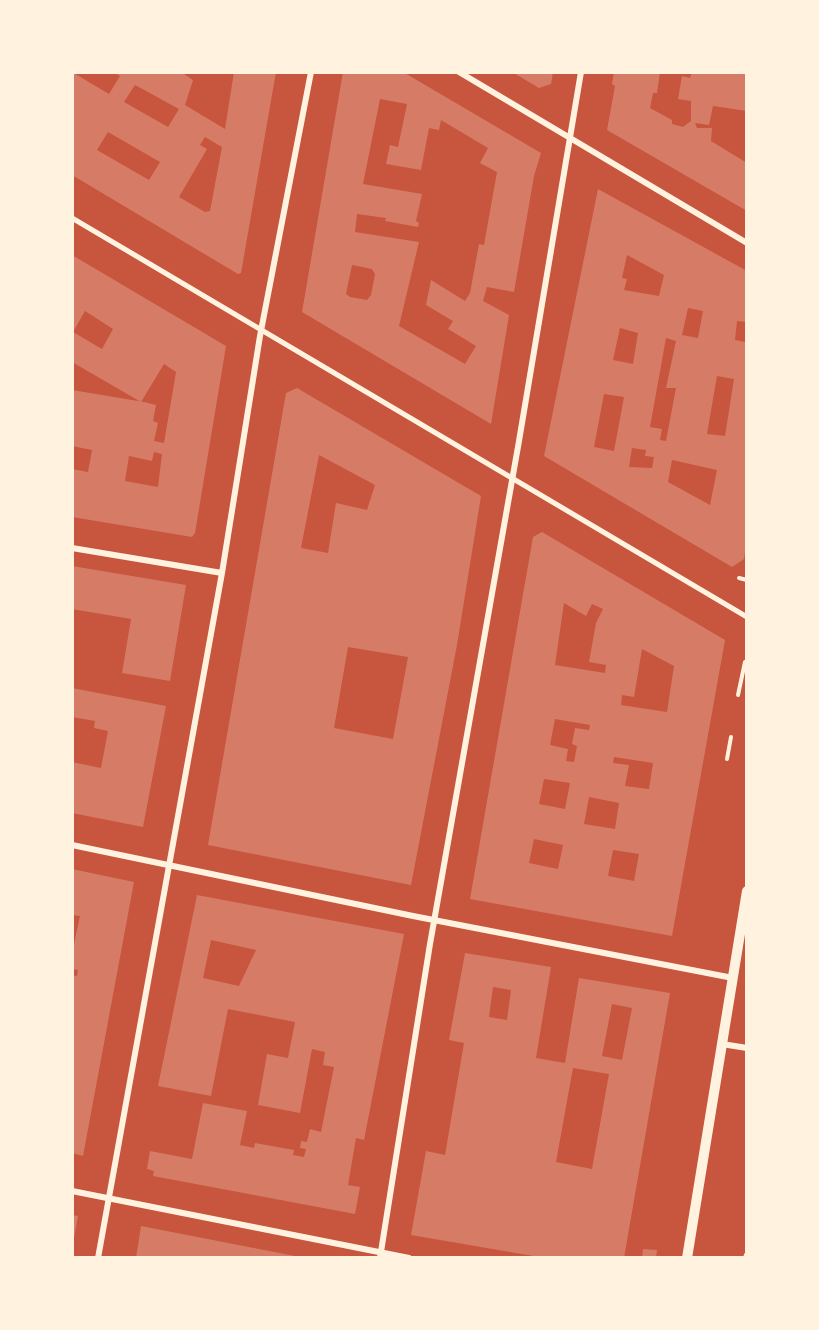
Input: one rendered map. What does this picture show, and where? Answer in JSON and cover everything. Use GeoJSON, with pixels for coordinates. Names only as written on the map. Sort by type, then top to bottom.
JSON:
{"type":"FeatureCollection","features":[{"type":"Feature","properties":{"kind":"street"},"geometry":{"type":"LineString","coordinates":[[98,1258],[222,573],[261,330],[311,72]]}},
{"type":"Feature","properties":{"kind":"street"},"geometry":{"type":"LineString","coordinates":[[459,72],[747,243]]}},
{"type":"Feature","properties":{"kind":"street"},"geometry":{"type":"LineString","coordinates":[[380,1255],[434,920],[581,72]]}},
{"type":"Feature","properties":{"kind":"street"},"geometry":{"type":"LineString","coordinates":[[72,218],[747,617]]}},
{"type":"Feature","properties":{"kind":"street"},"geometry":{"type":"LineString","coordinates":[[72,548],[222,573]]}},
{"type":"Feature","properties":{"kind":"street"},"geometry":{"type":"LineString","coordinates":[[72,845],[434,920],[733,978]]}},
{"type":"Feature","properties":{"kind":"street"},"geometry":{"type":"LineString","coordinates":[[687,1258],[747,891]]}},
{"type":"Feature","properties":{"kind":"street"},"geometry":{"type":"LineString","coordinates":[[722,1044],[747,1048]]}},
{"type":"Feature","properties":{"kind":"street"},"geometry":{"type":"LineString","coordinates":[[72,1191],[380,1255],[409,1258]]}},
{"type":"Feature","properties":{"kind":"path"},"geometry":{"type":"LineString","coordinates":[[740,578],[747,580]]}},
{"type":"Feature","properties":{"kind":"path"},"geometry":{"type":"LineString","coordinates":[[738,695],[746,665]]}},
{"type":"Feature","properties":{"kind":"path"},"geometry":{"type":"LineString","coordinates":[[727,759],[731,736]]}},
{"type":"Feature","properties":{"kind":"building"},"geometry":{"type":"Polygon","coordinates":[[[72,72],[109,94],[120,76],[114,72],[181,72],[193,80],[185,105],[225,129],[234,72],[276,72],[241,273],[238,274],[72,175],[72,72]],[[135,85],[124,102],[168,127],[179,109],[135,85]],[[108,132],[97,150],[149,180],[160,162],[108,132]],[[205,137],[200,145],[207,149],[179,197],[205,212],[210,211],[222,147],[205,137]]]}},
{"type":"Feature","properties":{"kind":"building"},"geometry":{"type":"Polygon","coordinates":[[[343,72],[403,72],[541,153],[534,176],[514,292],[487,287],[483,301],[509,315],[491,424],[302,312],[343,72]],[[380,99],[363,184],[422,194],[416,221],[419,223],[418,227],[385,221],[386,218],[357,214],[355,232],[419,242],[399,326],[465,364],[476,346],[448,329],[453,321],[426,305],[431,280],[465,301],[470,293],[479,244],[484,245],[497,172],[480,163],[488,148],[441,120],[439,130],[429,128],[421,170],[386,164],[390,145],[398,147],[407,104],[380,99]],[[352,265],[346,294],[367,300],[371,295],[375,274],[372,269],[352,265]]]}},
{"type":"Feature","properties":{"kind":"building"},"geometry":{"type":"Polygon","coordinates":[[[512,72],[553,72],[551,84],[539,88],[512,72]]]}},
{"type":"Feature","properties":{"kind":"building"},"geometry":{"type":"Polygon","coordinates":[[[614,72],[660,72],[657,93],[653,93],[650,108],[672,120],[672,124],[683,127],[691,121],[691,101],[678,99],[682,76],[690,78],[692,72],[747,72],[747,111],[713,106],[709,125],[695,123],[697,128],[712,128],[711,141],[747,163],[747,211],[607,130],[615,86],[612,84],[614,72]]]}},
{"type":"Feature","properties":{"kind":"building"},"geometry":{"type":"Polygon","coordinates":[[[598,189],[747,271],[747,322],[737,321],[735,340],[745,342],[747,335],[747,538],[744,559],[732,567],[544,456],[598,189]],[[627,255],[622,278],[627,279],[624,290],[659,296],[664,275],[627,255]],[[688,308],[682,335],[698,338],[703,311],[688,308]],[[620,328],[613,360],[633,364],[638,333],[620,328]],[[666,338],[650,427],[662,429],[660,440],[666,441],[676,388],[666,388],[676,341],[666,338]],[[717,376],[707,434],[725,436],[734,379],[717,376]],[[604,394],[594,447],[614,451],[624,397],[604,394]],[[632,448],[629,467],[652,468],[654,457],[645,456],[646,450],[632,448]],[[672,460],[668,482],[710,505],[717,470],[672,460]]]}},
{"type":"Feature","properties":{"kind":"building"},"geometry":{"type":"Polygon","coordinates":[[[72,255],[226,346],[195,533],[192,537],[72,517],[72,469],[88,472],[92,450],[72,446],[72,390],[140,401],[72,362],[72,255]],[[85,311],[73,332],[102,349],[113,329],[85,311]],[[164,364],[141,402],[156,405],[153,421],[158,423],[154,441],[164,443],[176,372],[164,364]],[[154,452],[152,461],[129,456],[125,481],[158,487],[162,454],[154,452]]]}},
{"type":"Feature","properties":{"kind":"building"},"geometry":{"type":"Polygon","coordinates":[[[297,388],[481,496],[457,645],[411,885],[208,845],[286,393],[297,388]],[[319,455],[301,548],[328,553],[336,503],[367,510],[375,485],[319,455]],[[348,647],[334,728],[393,739],[408,657],[348,647]]]}},
{"type":"Feature","properties":{"kind":"building"},"geometry":{"type":"Polygon","coordinates":[[[542,532],[725,640],[672,936],[470,899],[533,537],[542,532]],[[564,603],[555,665],[605,673],[606,665],[589,662],[596,623],[603,609],[592,604],[586,616],[564,603]],[[642,649],[634,697],[622,695],[621,705],[667,712],[674,666],[642,649]],[[555,719],[550,745],[568,749],[566,761],[574,762],[577,746],[572,744],[575,728],[589,730],[590,725],[555,719]],[[614,757],[613,763],[629,765],[625,786],[649,789],[653,763],[614,757]],[[544,779],[539,804],[565,809],[570,783],[544,779]],[[589,797],[584,824],[615,829],[619,803],[589,797]],[[534,839],[529,863],[558,869],[563,845],[534,839]],[[613,850],[608,876],[634,881],[639,854],[613,850]]]}},
{"type":"Feature","properties":{"kind":"building"},"geometry":{"type":"Polygon","coordinates":[[[72,566],[186,585],[170,681],[122,673],[131,619],[72,609],[72,566]]]}},
{"type":"Feature","properties":{"kind":"building"},"geometry":{"type":"Polygon","coordinates":[[[72,688],[166,706],[143,827],[72,813],[72,762],[101,768],[108,731],[94,728],[95,721],[72,717],[72,688]]]}},
{"type":"Feature","properties":{"kind":"building"},"geometry":{"type":"Polygon","coordinates":[[[72,869],[134,882],[83,1156],[72,1153],[72,975],[77,976],[78,970],[72,969],[72,943],[74,944],[80,916],[72,915],[72,869]]]}},
{"type":"Feature","properties":{"kind":"building"},"geometry":{"type":"Polygon","coordinates":[[[197,895],[404,934],[364,1140],[356,1138],[348,1185],[360,1187],[355,1214],[153,1176],[154,1171],[147,1169],[150,1151],[192,1159],[203,1103],[247,1111],[240,1145],[254,1148],[255,1143],[294,1150],[293,1155],[304,1157],[306,1149],[300,1148],[301,1141],[307,1142],[310,1129],[321,1132],[334,1067],[323,1065],[325,1052],[312,1049],[300,1113],[258,1105],[267,1054],[288,1058],[295,1022],[228,1009],[211,1096],[158,1086],[197,895]],[[211,940],[203,978],[239,986],[256,950],[211,940]]]}},
{"type":"Feature","properties":{"kind":"building"},"geometry":{"type":"Polygon","coordinates":[[[465,953],[551,967],[536,1058],[565,1063],[579,978],[670,993],[624,1258],[545,1258],[411,1235],[426,1151],[445,1155],[464,1043],[449,1040],[465,953]],[[493,987],[489,1017],[507,1020],[511,990],[493,987]],[[612,1004],[602,1056],[622,1060],[632,1008],[612,1004]],[[573,1068],[556,1162],[592,1169],[609,1074],[573,1068]]]}},
{"type":"Feature","properties":{"kind":"building"},"geometry":{"type":"Polygon","coordinates":[[[72,1215],[78,1216],[73,1243],[72,1243],[72,1215]]]}},
{"type":"Feature","properties":{"kind":"building"},"geometry":{"type":"Polygon","coordinates":[[[141,1226],[300,1257],[300,1258],[136,1258],[141,1226]]]}},
{"type":"Feature","properties":{"kind":"building"},"geometry":{"type":"Polygon","coordinates":[[[643,1249],[657,1250],[656,1258],[642,1258],[643,1249]]]}}]}
